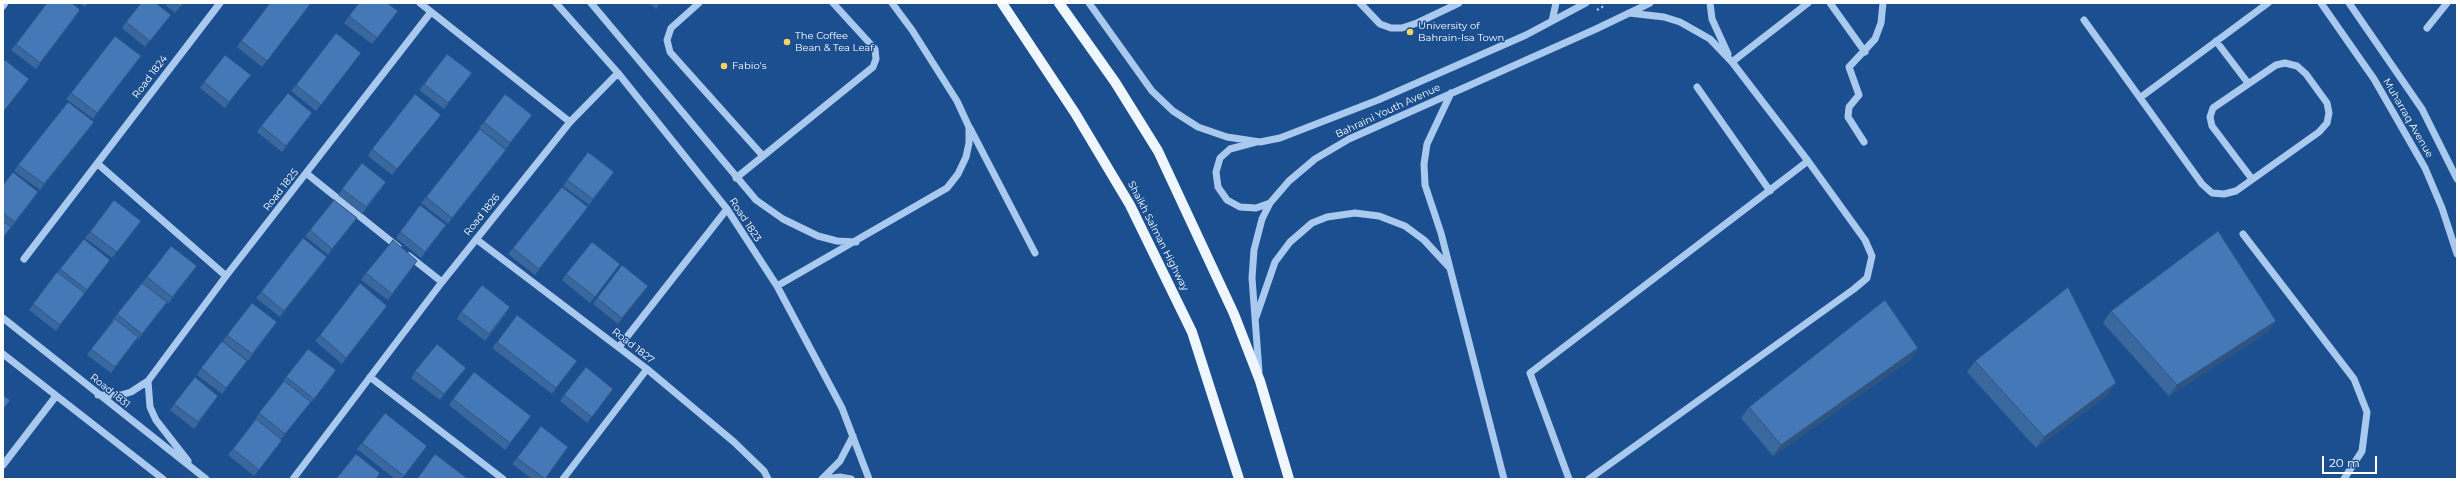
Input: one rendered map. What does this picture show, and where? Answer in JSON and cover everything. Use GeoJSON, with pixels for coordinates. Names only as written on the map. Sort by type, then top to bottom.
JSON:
{"type":"FeatureCollection","features":[{"type":"Feature","properties":{"kind":"main road"},"geometry":{"type":"LineString","coordinates":[[996,3],[1024,38]]}},
{"type":"Feature","properties":{"kind":"main road","name":"Shaikh Salman Highway"},"geometry":{"type":"LineString","coordinates":[[1002,3],[1075,113],[1130,205],[1192,332],[1239,479]]}},
{"type":"Feature","properties":{"kind":"main road"},"geometry":{"type":"LineString","coordinates":[[1059,3],[1114,82],[1158,151],[1234,314],[1260,381],[1289,479]]}},
{"type":"Feature","properties":{"kind":"street","name":"Road 1824"},"geometry":{"type":"LineString","coordinates":[[24,259],[220,3]]}},
{"type":"Feature","properties":{"kind":"street"},"geometry":{"type":"LineString","coordinates":[[420,3],[570,122]]}},
{"type":"Feature","properties":{"kind":"street","name":"Road 1823"},"geometry":{"type":"LineString","coordinates":[[556,3],[618,73],[728,209],[777,286],[842,408],[869,479]]}},
{"type":"Feature","properties":{"kind":"street"},"geometry":{"type":"LineString","coordinates":[[591,3],[736,178],[756,200],[784,219],[818,236],[837,241],[856,242]]}},
{"type":"Feature","properties":{"kind":"street"},"geometry":{"type":"LineString","coordinates":[[699,3],[671,28],[667,40],[670,52],[763,156]]}},
{"type":"Feature","properties":{"kind":"street"},"geometry":{"type":"LineString","coordinates":[[736,178],[873,67],[876,58],[875,49],[833,3]]}},
{"type":"Feature","properties":{"kind":"street"},"geometry":{"type":"LineString","coordinates":[[892,3],[912,30],[957,101],[1035,253]]}},
{"type":"Feature","properties":{"kind":"street","name":"Bahraini Youth Avenue"},"geometry":{"type":"LineString","coordinates":[[1089,3],[1152,91],[1173,111],[1198,127],[1227,137],[1260,142],[1280,138],[1378,100],[1526,35],[1586,3]]}},
{"type":"Feature","properties":{"kind":"street"},"geometry":{"type":"LineString","coordinates":[[1360,3],[1380,24],[1391,28],[1402,28],[1417,23],[1459,3]]}},
{"type":"Feature","properties":{"kind":"street"},"geometry":{"type":"LineString","coordinates":[[1552,21],[1556,3]]}},
{"type":"Feature","properties":{"kind":"street","name":"Bahraini Youth Avenue"},"geometry":{"type":"LineString","coordinates":[[1260,381],[1254,322],[1252,278],[1254,250],[1262,219],[1270,203],[1289,181],[1315,159],[1348,138],[1629,14],[1650,3]]}},
{"type":"Feature","properties":{"kind":"street"},"geometry":{"type":"LineString","coordinates":[[1710,3],[1712,19],[1732,62]]}},
{"type":"Feature","properties":{"kind":"street"},"geometry":{"type":"LineString","coordinates":[[1732,62],[1808,3]]}},
{"type":"Feature","properties":{"kind":"street"},"geometry":{"type":"LineString","coordinates":[[1830,3],[1865,52]]}},
{"type":"Feature","properties":{"kind":"street"},"geometry":{"type":"LineString","coordinates":[[1864,142],[1850,122],[1847,112],[1859,94],[1850,67],[1865,52],[1879,31],[1883,3]]}},
{"type":"Feature","properties":{"kind":"street"},"geometry":{"type":"LineString","coordinates":[[2141,97],[2268,3]]}},
{"type":"Feature","properties":{"kind":"street","name":"Muharraq Avenue"},"geometry":{"type":"LineString","coordinates":[[2321,3],[2374,79],[2425,168],[2442,208],[2457,254]]}},
{"type":"Feature","properties":{"kind":"street","name":"Muharraq Avenue"},"geometry":{"type":"LineString","coordinates":[[2349,3],[2422,109],[2457,179]]}},
{"type":"Feature","properties":{"kind":"street"},"geometry":{"type":"LineString","coordinates":[[2427,28],[2447,3]]}},
{"type":"Feature","properties":{"kind":"street","name":"Road 1825"},"geometry":{"type":"LineString","coordinates":[[98,394],[121,395],[131,392],[148,381],[226,276],[431,12]]}},
{"type":"Feature","properties":{"kind":"street"},"geometry":{"type":"LineString","coordinates":[[1589,479],[1854,289],[1866,278],[1872,256],[1865,240],[1808,161],[1732,62],[1710,38],[1691,27],[1664,17],[1629,14]]}},
{"type":"Feature","properties":{"kind":"street"},"geometry":{"type":"LineString","coordinates":[[2084,20],[2141,97],[2202,184],[2212,193],[2224,194],[2236,191],[2319,132],[2327,123],[2329,113],[2327,103],[2306,74],[2297,66],[2285,63],[2276,65],[2213,108],[2210,117],[2212,126],[2252,179]]}},
{"type":"Feature","properties":{"kind":"street"},"geometry":{"type":"LineString","coordinates":[[2216,41],[2248,83]]}},
{"type":"Feature","properties":{"kind":"street","name":"Road 1826"},"geometry":{"type":"LineString","coordinates":[[293,479],[476,239],[570,122],[618,73]]}},
{"type":"Feature","properties":{"kind":"street"},"geometry":{"type":"LineString","coordinates":[[1697,87],[1770,191]]}},
{"type":"Feature","properties":{"kind":"street"},"geometry":{"type":"LineString","coordinates":[[1451,93],[1428,144],[1424,164],[1425,185],[1450,269],[1504,479]]}},
{"type":"Feature","properties":{"kind":"street"},"geometry":{"type":"LineString","coordinates":[[777,286],[948,188],[958,174],[966,157],[969,143],[969,126]]}},
{"type":"Feature","properties":{"kind":"street"},"geometry":{"type":"LineString","coordinates":[[1260,142],[1230,149],[1220,158],[1216,172],[1218,187],[1227,200],[1240,207],[1256,208],[1270,203]]}},
{"type":"Feature","properties":{"kind":"street"},"geometry":{"type":"LineString","coordinates":[[1570,479],[1530,373],[1808,161]]}},
{"type":"Feature","properties":{"kind":"street"},"geometry":{"type":"LineString","coordinates":[[98,164],[226,276]]}},
{"type":"Feature","properties":{"kind":"street"},"geometry":{"type":"LineString","coordinates":[[306,173],[442,282]]}},
{"type":"Feature","properties":{"kind":"street"},"geometry":{"type":"LineString","coordinates":[[619,347],[728,209]]}},
{"type":"Feature","properties":{"kind":"street"},"geometry":{"type":"LineString","coordinates":[[1254,322],[1275,262],[1290,242],[1312,223],[1328,217],[1355,213],[1379,216],[1405,226],[1424,240],[1450,269]]}},
{"type":"Feature","properties":{"kind":"street"},"geometry":{"type":"LineString","coordinates":[[2243,234],[2354,379],[2367,412],[2362,450],[2344,479]]}},
{"type":"Feature","properties":{"kind":"street","name":"Road 1827"},"geometry":{"type":"LineString","coordinates":[[476,239],[648,370],[734,442],[764,471],[768,479]]}},
{"type":"Feature","properties":{"kind":"street","name":"Road 1831"},"geometry":{"type":"LineString","coordinates":[[3,318],[206,479]]}},
{"type":"Feature","properties":{"kind":"street"},"geometry":{"type":"LineString","coordinates":[[3,354],[163,479]]}},
{"type":"Feature","properties":{"kind":"street"},"geometry":{"type":"LineString","coordinates":[[563,479],[648,370]]}},
{"type":"Feature","properties":{"kind":"street"},"geometry":{"type":"LineString","coordinates":[[370,377],[504,479]]}},
{"type":"Feature","properties":{"kind":"street"},"geometry":{"type":"LineString","coordinates":[[148,381],[150,407],[156,420],[196,471]]}},
{"type":"Feature","properties":{"kind":"street"},"geometry":{"type":"LineString","coordinates":[[3,465],[56,396]]}},
{"type":"Feature","properties":{"kind":"street"},"geometry":{"type":"LineString","coordinates":[[822,479],[840,461],[852,436]]}},
{"type":"Feature","properties":{"kind":"street"},"geometry":{"type":"LineString","coordinates":[[826,479],[840,477],[850,479]]}},
{"type":"Feature","properties":{"kind":"building"},"geometry":{"type":"Polygon","coordinates":[[[47,3],[72,3],[80,10],[40,63],[16,44],[47,3]]]}},
{"type":"Feature","properties":{"kind":"building"},"geometry":{"type":"Polygon","coordinates":[[[141,3],[156,3],[171,15],[150,41],[126,22],[141,3]]]}},
{"type":"Feature","properties":{"kind":"building"},"geometry":{"type":"Polygon","coordinates":[[[175,3],[183,3],[180,7],[175,3]]]}},
{"type":"Feature","properties":{"kind":"building"},"geometry":{"type":"Polygon","coordinates":[[[270,3],[311,3],[267,61],[241,41],[270,3]]]}},
{"type":"Feature","properties":{"kind":"building"},"geometry":{"type":"Polygon","coordinates":[[[359,3],[387,3],[398,11],[377,38],[349,16],[359,3]]]}},
{"type":"Feature","properties":{"kind":"building"},"geometry":{"type":"Polygon","coordinates":[[[336,33],[361,53],[321,105],[296,85],[336,33]]]}},
{"type":"Feature","properties":{"kind":"building"},"geometry":{"type":"Polygon","coordinates":[[[115,36],[141,56],[97,113],[71,93],[115,36]]]}},
{"type":"Feature","properties":{"kind":"building"},"geometry":{"type":"Polygon","coordinates":[[[447,54],[472,73],[448,103],[424,84],[447,54]]]}},
{"type":"Feature","properties":{"kind":"building"},"geometry":{"type":"Polygon","coordinates":[[[225,55],[251,75],[229,102],[204,82],[225,55]]]}},
{"type":"Feature","properties":{"kind":"building"},"geometry":{"type":"Polygon","coordinates":[[[5,60],[29,79],[3,112],[3,62],[5,60]]]}},
{"type":"Feature","properties":{"kind":"building"},"geometry":{"type":"Polygon","coordinates":[[[288,93],[312,113],[286,146],[261,126],[288,93]]]}},
{"type":"Feature","properties":{"kind":"building"},"geometry":{"type":"Polygon","coordinates":[[[415,94],[441,115],[397,169],[372,149],[415,94]]]}},
{"type":"Feature","properties":{"kind":"building"},"geometry":{"type":"Polygon","coordinates":[[[505,94],[532,115],[510,143],[484,122],[505,94]]]}},
{"type":"Feature","properties":{"kind":"building"},"geometry":{"type":"Polygon","coordinates":[[[68,102],[94,122],[44,184],[18,165],[68,102]]]}},
{"type":"Feature","properties":{"kind":"building"},"geometry":{"type":"Polygon","coordinates":[[[480,129],[506,150],[452,218],[426,197],[480,129]]]}},
{"type":"Feature","properties":{"kind":"building"},"geometry":{"type":"Polygon","coordinates":[[[588,152],[614,172],[593,199],[567,180],[588,152]]]}},
{"type":"Feature","properties":{"kind":"building"},"geometry":{"type":"Polygon","coordinates":[[[362,163],[386,182],[366,207],[342,189],[362,163]]]}},
{"type":"Feature","properties":{"kind":"building"},"geometry":{"type":"Polygon","coordinates":[[[13,172],[38,192],[15,222],[3,213],[3,185],[13,172]]]}},
{"type":"Feature","properties":{"kind":"building"},"geometry":{"type":"Polygon","coordinates":[[[562,187],[588,207],[539,269],[513,248],[562,187]]]}},
{"type":"Feature","properties":{"kind":"building"},"geometry":{"type":"Polygon","coordinates":[[[114,200],[141,221],[117,252],[90,232],[114,200]]]}},
{"type":"Feature","properties":{"kind":"building"},"geometry":{"type":"Polygon","coordinates":[[[334,200],[357,218],[332,249],[310,230],[334,200]]]}},
{"type":"Feature","properties":{"kind":"building"},"geometry":{"type":"Polygon","coordinates":[[[420,205],[446,225],[425,252],[400,232],[420,205]]]}},
{"type":"Feature","properties":{"kind":"building"},"geometry":{"type":"Polygon","coordinates":[[[3,221],[11,227],[3,238],[3,221]]]}},
{"type":"Feature","properties":{"kind":"building"},"geometry":{"type":"Polygon","coordinates":[[[2218,231],[2276,321],[2177,385],[2111,311],[2218,231]]]}},
{"type":"Feature","properties":{"kind":"building"},"geometry":{"type":"Polygon","coordinates":[[[303,238],[327,257],[284,311],[261,292],[303,238]]]}},
{"type":"Feature","properties":{"kind":"building"},"geometry":{"type":"Polygon","coordinates":[[[84,239],[110,260],[87,290],[60,269],[84,239]]]}},
{"type":"Feature","properties":{"kind":"building"},"geometry":{"type":"Polygon","coordinates":[[[393,240],[417,261],[392,294],[366,273],[393,240]]]}},
{"type":"Feature","properties":{"kind":"building"},"geometry":{"type":"Polygon","coordinates":[[[592,242],[620,264],[595,297],[566,274],[592,242]]]}},
{"type":"Feature","properties":{"kind":"building"},"geometry":{"type":"Polygon","coordinates":[[[171,246],[197,266],[172,297],[147,277],[171,246]]]}},
{"type":"Feature","properties":{"kind":"building"},"geometry":{"type":"Polygon","coordinates":[[[622,265],[648,286],[622,318],[597,298],[622,265]]]}},
{"type":"Feature","properties":{"kind":"building"},"geometry":{"type":"Polygon","coordinates":[[[57,272],[85,293],[60,325],[33,304],[57,272]]]}},
{"type":"Feature","properties":{"kind":"building"},"geometry":{"type":"Polygon","coordinates":[[[142,283],[167,302],[142,334],[117,314],[142,283]]]}},
{"type":"Feature","properties":{"kind":"building"},"geometry":{"type":"Polygon","coordinates":[[[360,283],[387,306],[346,358],[320,335],[360,283]]]}},
{"type":"Feature","properties":{"kind":"building"},"geometry":{"type":"Polygon","coordinates":[[[482,285],[510,307],[489,334],[461,312],[482,285]]]}},
{"type":"Feature","properties":{"kind":"building"},"geometry":{"type":"Polygon","coordinates":[[[2068,287],[2116,383],[2044,437],[1975,361],[2068,287]]]}},
{"type":"Feature","properties":{"kind":"building"},"geometry":{"type":"Polygon","coordinates":[[[1885,300],[1918,348],[1781,445],[1749,407],[1885,300]]]}},
{"type":"Feature","properties":{"kind":"building"},"geometry":{"type":"Polygon","coordinates":[[[252,303],[277,322],[252,354],[227,335],[252,303]]]}},
{"type":"Feature","properties":{"kind":"building"},"geometry":{"type":"Polygon","coordinates":[[[517,315],[577,361],[556,388],[497,342],[517,315]]]}},
{"type":"Feature","properties":{"kind":"building"},"geometry":{"type":"Polygon","coordinates":[[[115,319],[138,337],[115,367],[91,349],[115,319]]]}},
{"type":"Feature","properties":{"kind":"building"},"geometry":{"type":"Polygon","coordinates":[[[222,341],[247,361],[226,388],[201,368],[222,341]]]}},
{"type":"Feature","properties":{"kind":"building"},"geometry":{"type":"Polygon","coordinates":[[[437,344],[466,368],[444,394],[415,371],[437,344]]]}},
{"type":"Feature","properties":{"kind":"building"},"geometry":{"type":"Polygon","coordinates":[[[308,349],[336,370],[314,399],[286,377],[308,349]]]}},
{"type":"Feature","properties":{"kind":"building"},"geometry":{"type":"Polygon","coordinates":[[[586,367],[613,389],[592,417],[564,395],[586,367]]]}},
{"type":"Feature","properties":{"kind":"building"},"geometry":{"type":"Polygon","coordinates":[[[474,372],[531,416],[510,443],[453,399],[474,372]]]}},
{"type":"Feature","properties":{"kind":"building"},"geometry":{"type":"Polygon","coordinates":[[[195,377],[218,396],[198,422],[174,404],[195,377]]]}},
{"type":"Feature","properties":{"kind":"building"},"geometry":{"type":"Polygon","coordinates":[[[284,381],[311,402],[285,434],[259,413],[284,381]]]}},
{"type":"Feature","properties":{"kind":"building"},"geometry":{"type":"Polygon","coordinates":[[[3,395],[10,400],[3,410],[3,395]]]}},
{"type":"Feature","properties":{"kind":"building"},"geometry":{"type":"Polygon","coordinates":[[[385,413],[427,446],[404,476],[362,443],[385,413]]]}},
{"type":"Feature","properties":{"kind":"building"},"geometry":{"type":"Polygon","coordinates":[[[256,419],[282,440],[259,470],[233,449],[256,419]]]}},
{"type":"Feature","properties":{"kind":"building"},"geometry":{"type":"Polygon","coordinates":[[[541,426],[568,447],[545,479],[517,458],[541,426]]]}},
{"type":"Feature","properties":{"kind":"building"},"geometry":{"type":"Polygon","coordinates":[[[356,454],[380,473],[376,479],[336,479],[356,454]]]}},
{"type":"Feature","properties":{"kind":"building"},"geometry":{"type":"Polygon","coordinates":[[[435,454],[468,479],[417,479],[435,454]]]}},
{"type":"Feature","properties":{"kind":"place","name":"University of Bahrain-Isa Town"},"geometry":{"type":"Point","coordinates":[1410,32]}},
{"type":"Feature","properties":{"kind":"place","name":"The Coffee Bean & Tea Leaf"},"geometry":{"type":"Point","coordinates":[787,42]}},
{"type":"Feature","properties":{"kind":"place","name":"Fabio's"},"geometry":{"type":"Point","coordinates":[724,66]}}]}
